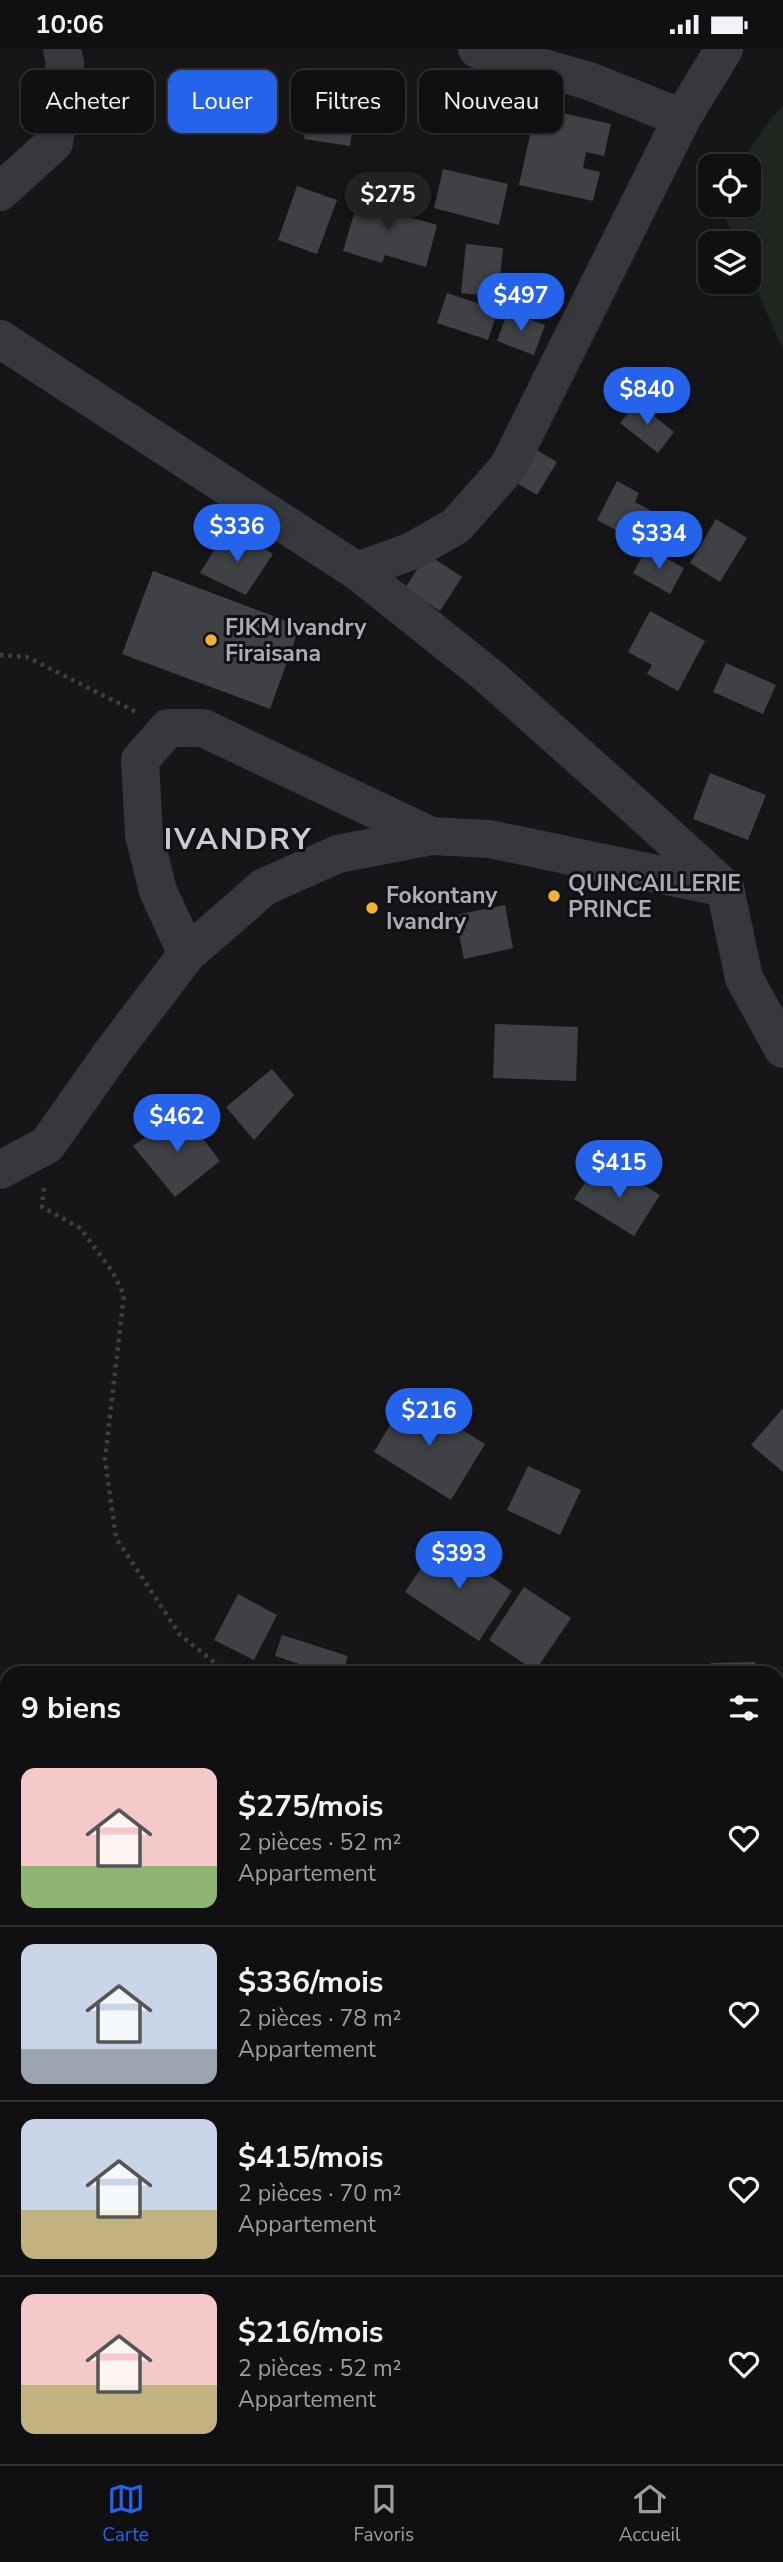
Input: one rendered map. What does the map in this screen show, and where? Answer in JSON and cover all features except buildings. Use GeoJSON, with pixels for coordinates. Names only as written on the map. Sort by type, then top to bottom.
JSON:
{"type":"FeatureCollection","features":[{"type":"Feature","properties":{"kind":"street"},"geometry":{"type":"LineString","coordinates":[[0,192],[54,143],[65,63],[62,49]]}},
{"type":"Feature","properties":{"kind":"street"},"geometry":{"type":"LineString","coordinates":[[477,49],[589,82],[682,118]]}},
{"type":"Feature","properties":{"kind":"street"},"geometry":{"type":"LineString","coordinates":[[357,571],[412,551],[456,526],[508,467],[682,118],[724,49]]}},
{"type":"Feature","properties":{"kind":"street"},"geometry":{"type":"LineString","coordinates":[[0,339],[357,571],[490,677],[725,888],[744,978],[783,1049]]}},
{"type":"Feature","properties":{"kind":"street"},"geometry":{"type":"LineString","coordinates":[[187,954],[158,891],[144,835],[140,760],[168,728],[203,728],[431,836]]}},
{"type":"Feature","properties":{"kind":"street"},"geometry":{"type":"LineString","coordinates":[[0,1170],[47,1145],[114,1050],[187,954],[264,887],[338,854],[431,836],[489,839],[725,888]]}},
{"type":"Feature","properties":{"kind":"path"},"geometry":{"type":"LineString","coordinates":[[0,655],[27,657],[168,728]]}},
{"type":"Feature","properties":{"kind":"path"},"geometry":{"type":"LineString","coordinates":[[47,1145],[42,1207],[80,1229],[112,1271],[124,1295],[105,1459],[116,1538],[180,1635],[219,1666]]}},
{"type":"Feature","properties":{"kind":"shaded area"},"geometry":{"type":"Polygon","coordinates":[[[783,106],[783,350],[759,294],[761,294],[761,231],[731,231],[725,217],[761,217],[761,154],[746,154],[783,106]]]}},
{"type":"Feature","properties":{"kind":"place","name":"FJKM Ivandry Firaisana"},"geometry":{"type":"Point","coordinates":[211,640]}},
{"type":"Feature","properties":{"kind":"place","name":"QUINCAILLERIE PRINCE"},"geometry":{"type":"Point","coordinates":[554,896]}},
{"type":"Feature","properties":{"kind":"place","name":"Fokontany Ivandry"},"geometry":{"type":"Point","coordinates":[372,908]}},
{"type":"Feature","properties":{"kind":"district","name":"IVANDRY"},"geometry":{"type":"Point","coordinates":[238,839]}}]}
